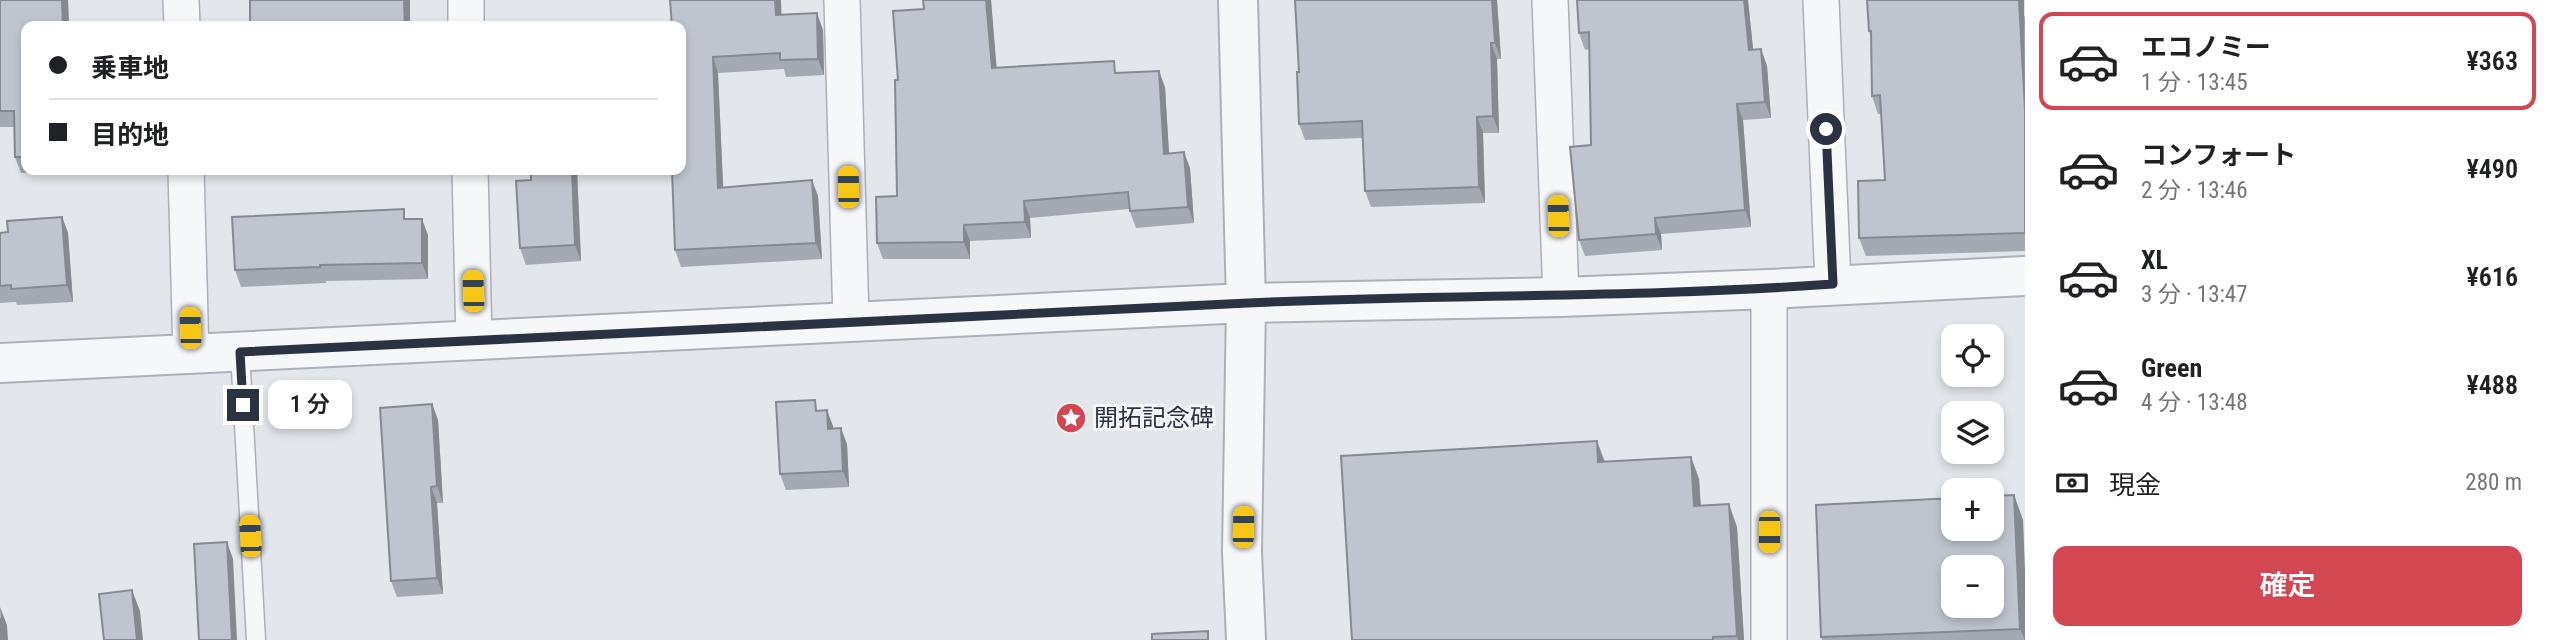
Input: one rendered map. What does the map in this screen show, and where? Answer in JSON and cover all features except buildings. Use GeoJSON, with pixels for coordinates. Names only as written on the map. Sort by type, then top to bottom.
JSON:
{"type":"FeatureCollection","features":[{"type":"Feature","properties":{"kind":"street"},"geometry":{"type":"LineString","coordinates":[[181,0],[181,21]]}},
{"type":"Feature","properties":{"kind":"street"},"geometry":{"type":"LineString","coordinates":[[466,0],[466,21]]}},
{"type":"Feature","properties":{"kind":"street"},"geometry":{"type":"LineString","coordinates":[[842,0],[852,321]]}},
{"type":"Feature","properties":{"kind":"street"},"geometry":{"type":"LineString","coordinates":[[1238,0],[1247,303],[1242,552],[1246,640]]}},
{"type":"Feature","properties":{"kind":"street"},"geometry":{"type":"LineString","coordinates":[[1550,0],[1561,297]]}},
{"type":"Feature","properties":{"kind":"street"},"geometry":{"type":"LineString","coordinates":[[1821,0],[1833,284]]}},
{"type":"Feature","properties":{"kind":"street"},"geometry":{"type":"LineString","coordinates":[[186,175],[191,355]]}},
{"type":"Feature","properties":{"kind":"street"},"geometry":{"type":"LineString","coordinates":[[470,175],[474,340]]}},
{"type":"Feature","properties":{"kind":"street"},"geometry":{"type":"LineString","coordinates":[[0,363],[1247,303],[1561,297],[2025,275]]}},
{"type":"Feature","properties":{"kind":"street"},"geometry":{"type":"LineString","coordinates":[[1769,289],[1769,640]]}},
{"type":"Feature","properties":{"kind":"lane"},"geometry":{"type":"LineString","coordinates":[[240,352],[256,640]]}},
{"type":"Feature","properties":{"kind":"place","name":"開拓記念碑"},"geometry":{"type":"Point","coordinates":[1071,418]}},
{"type":"Feature","properties":{"kind":"route"},"geometry":{"type":"LineString","coordinates":[[243,405],[240,352],[1247,303],[1561,297],[1833,284],[1826,129]]}}]}
